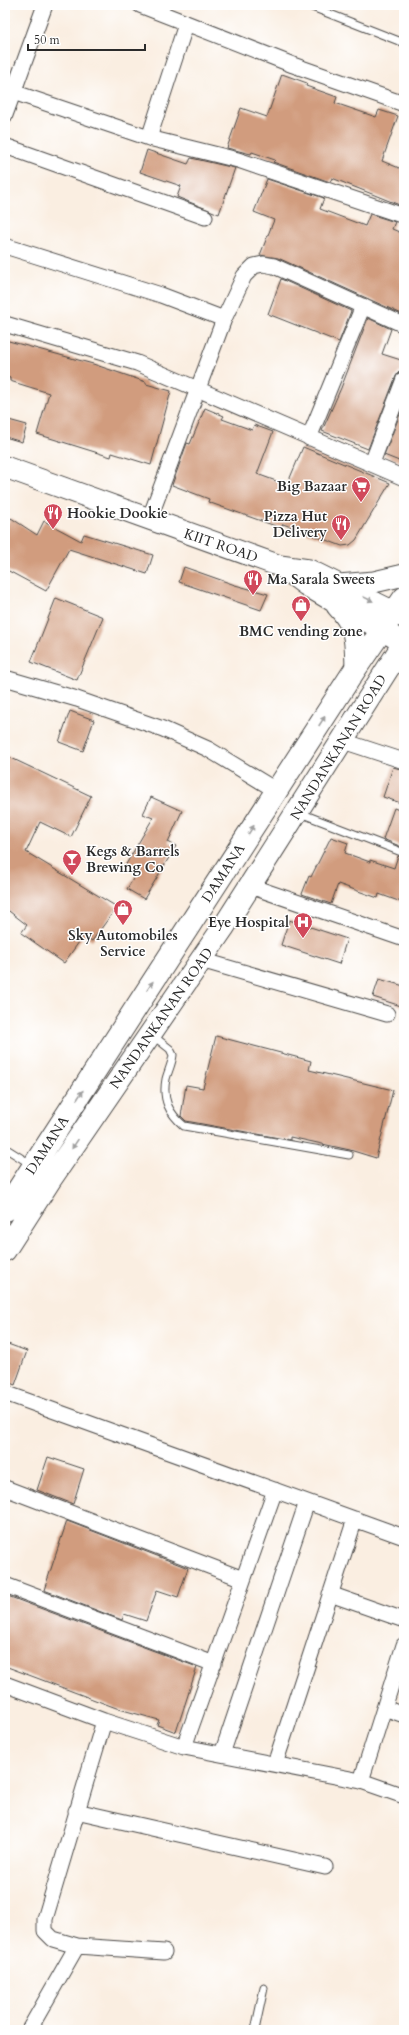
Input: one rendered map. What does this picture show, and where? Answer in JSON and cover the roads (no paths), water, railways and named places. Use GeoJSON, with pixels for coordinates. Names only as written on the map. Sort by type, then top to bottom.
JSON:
{"type":"FeatureCollection","features":[{"type":"Feature","properties":{"kind":"main road","name":"KIIT ROAD"},"geometry":{"type":"LineString","coordinates":[[5,467],[280,566],[309,570],[334,592],[396,614],[404,643]]}},
{"type":"Feature","properties":{"kind":"main road"},"geometry":{"type":"LineString","coordinates":[[356,668],[355,634],[334,592],[404,575]]}},
{"type":"Feature","properties":{"kind":"main road","name":"DAMANA"},"geometry":{"type":"LineString","coordinates":[[5,1210],[356,668],[396,614]]}},
{"type":"Feature","properties":{"kind":"main road","name":"NANDANKANAN ROAD"},"geometry":{"type":"LineString","coordinates":[[5,1250],[50,1180],[250,886],[404,643]]}},
{"type":"Feature","properties":{"kind":"street"},"geometry":{"type":"LineString","coordinates":[[5,115],[45,5]]}},
{"type":"Feature","properties":{"kind":"street"},"geometry":{"type":"LineString","coordinates":[[140,5],[293,65],[404,104]]}},
{"type":"Feature","properties":{"kind":"street"},"geometry":{"type":"LineString","coordinates":[[149,138],[186,24]]}},
{"type":"Feature","properties":{"kind":"street"},"geometry":{"type":"LineString","coordinates":[[13,92],[149,138],[238,160],[404,216]]}},
{"type":"Feature","properties":{"kind":"street"},"geometry":{"type":"LineString","coordinates":[[5,146],[205,217]]}},
{"type":"Feature","properties":{"kind":"street"},"geometry":{"type":"LineString","coordinates":[[5,246],[161,295],[224,318]]}},
{"type":"Feature","properties":{"kind":"street"},"geometry":{"type":"LineString","coordinates":[[149,520],[224,318],[244,276],[254,266],[263,264],[274,266],[404,325]]}},
{"type":"Feature","properties":{"kind":"street"},"geometry":{"type":"LineString","coordinates":[[310,438],[363,306]]}},
{"type":"Feature","properties":{"kind":"street"},"geometry":{"type":"LineString","coordinates":[[5,324],[137,362],[404,478]]}},
{"type":"Feature","properties":{"kind":"street"},"geometry":{"type":"LineString","coordinates":[[372,463],[404,380]]}},
{"type":"Feature","properties":{"kind":"street"},"geometry":{"type":"LineString","coordinates":[[5,678],[77,699],[163,729],[208,750],[277,791]]}},
{"type":"Feature","properties":{"kind":"street"},"geometry":{"type":"LineString","coordinates":[[343,741],[404,761]]}},
{"type":"Feature","properties":{"kind":"street"},"geometry":{"type":"LineString","coordinates":[[250,886],[404,939]]}},
{"type":"Feature","properties":{"kind":"street"},"geometry":{"type":"LineString","coordinates":[[201,960],[387,1014]]}},
{"type":"Feature","properties":{"kind":"street"},"geometry":{"type":"LineString","coordinates":[[5,1393],[404,1537]]}},
{"type":"Feature","properties":{"kind":"street"},"geometry":{"type":"LineString","coordinates":[[5,1488],[244,1579]]}},
{"type":"Feature","properties":{"kind":"street"},"geometry":{"type":"LineString","coordinates":[[184,1747],[275,1490]]}},
{"type":"Feature","properties":{"kind":"street"},"geometry":{"type":"LineString","coordinates":[[222,1754],[308,1502]]}},
{"type":"Feature","properties":{"kind":"street"},"geometry":{"type":"LineString","coordinates":[[274,1764],[355,1519]]}},
{"type":"Feature","properties":{"kind":"street"},"geometry":{"type":"LineString","coordinates":[[5,1585],[214,1664]]}},
{"type":"Feature","properties":{"kind":"street"},"geometry":{"type":"LineString","coordinates":[[330,1594],[404,1620]]}},
{"type":"Feature","properties":{"kind":"street"},"geometry":{"type":"LineString","coordinates":[[361,1781],[404,1646]]}},
{"type":"Feature","properties":{"kind":"street"},"geometry":{"type":"LineString","coordinates":[[5,1684],[104,1721],[184,1747],[361,1781],[404,1796]]}},
{"type":"Feature","properties":{"kind":"street"},"geometry":{"type":"LineString","coordinates":[[384,1708],[404,1715]]}},
{"type":"Feature","properties":{"kind":"street"},"geometry":{"type":"LineString","coordinates":[[104,1721],[45,1919],[45,1931],[53,1939],[77,1946],[164,1952]]}},
{"type":"Feature","properties":{"kind":"street"},"geometry":{"type":"LineString","coordinates":[[76,1811],[325,1867]]}},
{"type":"Feature","properties":{"kind":"street"},"geometry":{"type":"LineString","coordinates":[[29,2030],[77,1946]]}},
{"type":"Feature","properties":{"kind":"lane"},"geometry":{"type":"LineString","coordinates":[[307,5],[404,43]]}},
{"type":"Feature","properties":{"kind":"lane"},"geometry":{"type":"LineString","coordinates":[[298,812],[404,853]]}},
{"type":"Feature","properties":{"kind":"lane"},"geometry":{"type":"LineString","coordinates":[[151,1033],[170,1049],[173,1055],[166,1079],[164,1097],[172,1116],[184,1126],[349,1155]]}},
{"type":"Feature","properties":{"kind":"lane"},"geometry":{"type":"LineString","coordinates":[[5,1148],[34,1166]]}},
{"type":"Feature","properties":{"kind":"lane"},"geometry":{"type":"LineString","coordinates":[[255,2030],[264,1988]]}},
{"type":"Feature","properties":{"kind":"place","name":"Big Bazaar"},"geometry":{"type":"Point","coordinates":[361,503]}},
{"type":"Feature","properties":{"kind":"place","name":"Hookie Dookie"},"geometry":{"type":"Point","coordinates":[53,530]}},
{"type":"Feature","properties":{"kind":"place","name":"Pizza Hut Delivery"},"geometry":{"type":"Point","coordinates":[341,541]}},
{"type":"Feature","properties":{"kind":"place","name":"Ma Sarala Sweets"},"geometry":{"type":"Point","coordinates":[253,596]}},
{"type":"Feature","properties":{"kind":"place","name":"BMC vending zone"},"geometry":{"type":"Point","coordinates":[301,622]}},
{"type":"Feature","properties":{"kind":"place","name":"Kegs & Barrels Brewing Co"},"geometry":{"type":"Point","coordinates":[72,876]}},
{"type":"Feature","properties":{"kind":"place","name":"Sky Automobiles Service"},"geometry":{"type":"Point","coordinates":[123,926]}},
{"type":"Feature","properties":{"kind":"place","name":"Eye Hospital"},"geometry":{"type":"Point","coordinates":[303,939]}}]}
